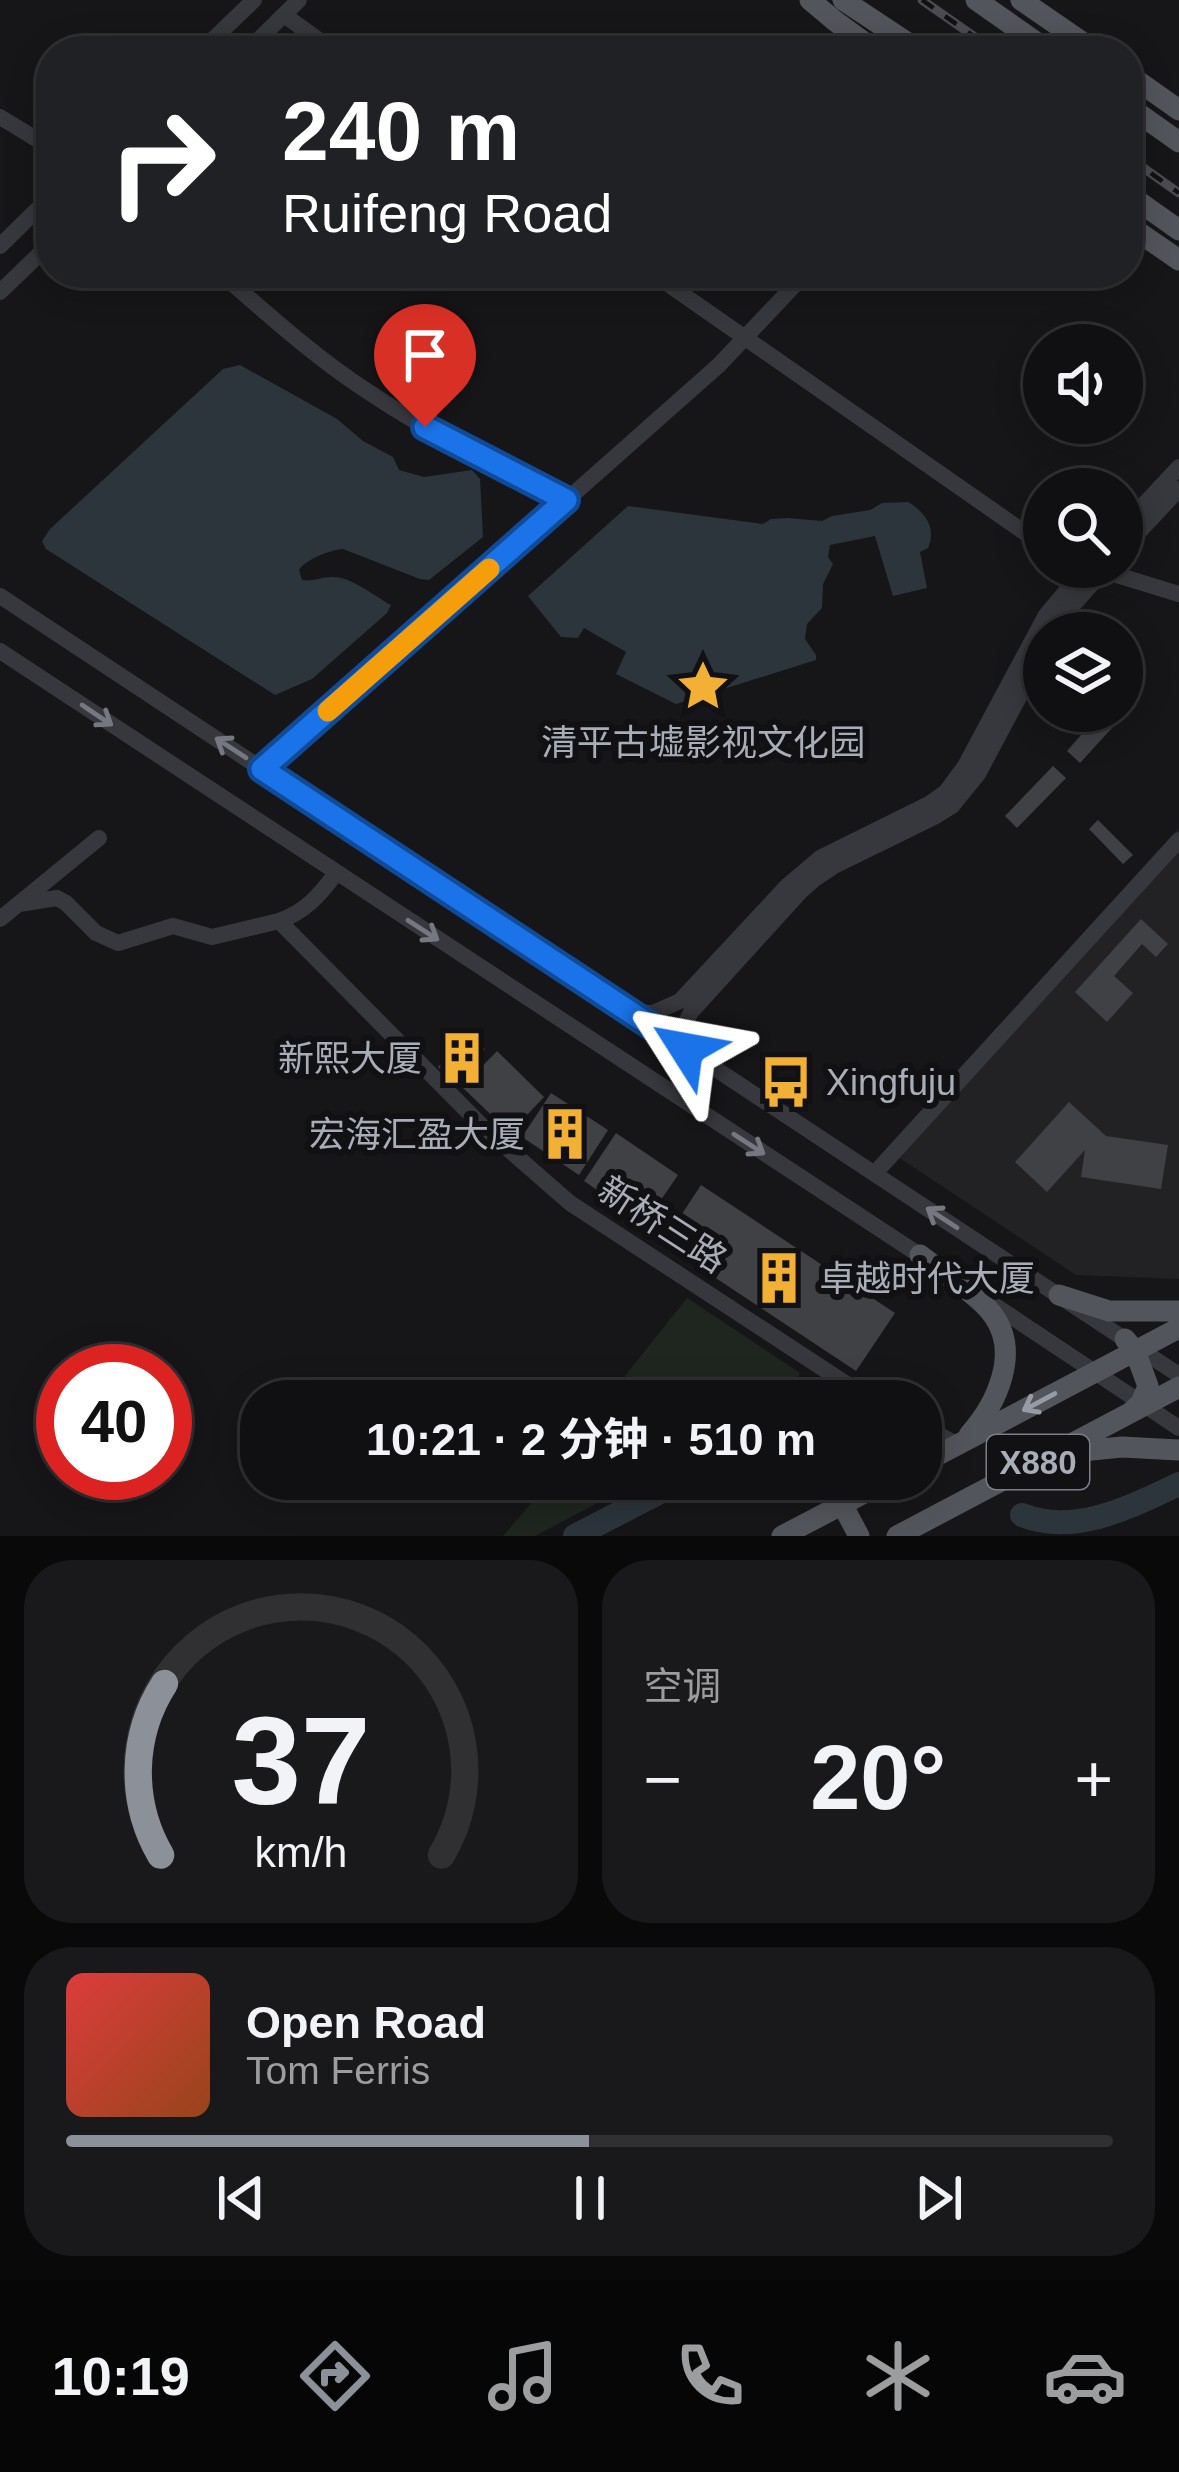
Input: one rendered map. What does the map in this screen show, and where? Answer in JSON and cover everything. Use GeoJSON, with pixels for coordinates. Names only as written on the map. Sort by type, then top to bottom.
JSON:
{"type":"FeatureCollection","features":[{"type":"Feature","properties":{"kind":"main road"},"geometry":{"type":"LineString","coordinates":[[811,0],[856,36]]}},
{"type":"Feature","properties":{"kind":"main road"},"geometry":{"type":"LineString","coordinates":[[843,0],[897,36]]}},
{"type":"Feature","properties":{"kind":"main road"},"geometry":{"type":"LineString","coordinates":[[976,0],[1028,36]]}},
{"type":"Feature","properties":{"kind":"main road"},"geometry":{"type":"LineString","coordinates":[[1021,0],[1073,36]]}},
{"type":"Feature","properties":{"kind":"main road"},"geometry":{"type":"LineString","coordinates":[[1143,85],[1179,110]]}},
{"type":"Feature","properties":{"kind":"main road"},"geometry":{"type":"LineString","coordinates":[[1143,117],[1179,142]]}},
{"type":"Feature","properties":{"kind":"main road"},"geometry":{"type":"LineString","coordinates":[[1143,205],[1179,230]]}},
{"type":"Feature","properties":{"kind":"main road"},"geometry":{"type":"LineString","coordinates":[[1143,235],[1179,260]]}},
{"type":"Feature","properties":{"kind":"main road"},"geometry":{"type":"LineString","coordinates":[[920,1255],[991,1310],[1005,1344],[1003,1371],[993,1401],[958,1444]]}},
{"type":"Feature","properties":{"kind":"main road"},"geometry":{"type":"LineString","coordinates":[[1059,1295],[1108,1311],[1179,1310]]}},
{"type":"Feature","properties":{"kind":"main road","name":"X880"},"geometry":{"type":"LineString","coordinates":[[942,1453],[1095,1372],[1133,1346],[1179,1328]]}},
{"type":"Feature","properties":{"kind":"main road"},"geometry":{"type":"LineString","coordinates":[[1133,1346],[1148,1386],[1143,1404]]}},
{"type":"Feature","properties":{"kind":"main road","name":"X880"},"geometry":{"type":"LineString","coordinates":[[897,1536],[1179,1387]]}},
{"type":"Feature","properties":{"kind":"main road"},"geometry":{"type":"LineString","coordinates":[[1004,1479],[1073,1452],[1122,1447],[1179,1450]]}},
{"type":"Feature","properties":{"kind":"main road"},"geometry":{"type":"LineString","coordinates":[[782,1536],[850,1500]]}},
{"type":"Feature","properties":{"kind":"main road"},"geometry":{"type":"LineString","coordinates":[[842,1504],[859,1536]]}},
{"type":"Feature","properties":{"kind":"street"},"geometry":{"type":"LineString","coordinates":[[217,36],[254,0]]}},
{"type":"Feature","properties":{"kind":"street"},"geometry":{"type":"LineString","coordinates":[[262,36],[299,0]]}},
{"type":"Feature","properties":{"kind":"street"},"geometry":{"type":"LineString","coordinates":[[284,15],[313,36]]}},
{"type":"Feature","properties":{"kind":"street"},"geometry":{"type":"LineString","coordinates":[[0,118],[36,139]]}},
{"type":"Feature","properties":{"kind":"street"},"geometry":{"type":"LineString","coordinates":[[0,246],[36,211]]}},
{"type":"Feature","properties":{"kind":"street"},"geometry":{"type":"LineString","coordinates":[[0,292],[36,257]]}},
{"type":"Feature","properties":{"kind":"street"},"geometry":{"type":"LineString","coordinates":[[238,288],[362,388],[447,440],[566,500]]}},
{"type":"Feature","properties":{"kind":"street"},"geometry":{"type":"LineString","coordinates":[[673,288],[1023,531]]}},
{"type":"Feature","properties":{"kind":"street"},"geometry":{"type":"LineString","coordinates":[[262,769],[746,339],[792,288]]}},
{"type":"Feature","properties":{"kind":"street"},"geometry":{"type":"LineString","coordinates":[[1143,505],[1179,466]]}},
{"type":"Feature","properties":{"kind":"street"},"geometry":{"type":"LineString","coordinates":[[1143,528],[1179,489]]}},
{"type":"Feature","properties":{"kind":"street"},"geometry":{"type":"LineString","coordinates":[[1143,583],[1179,594]]}},
{"type":"Feature","properties":{"kind":"street"},"geometry":{"type":"LineString","coordinates":[[626,1009],[644,1014],[671,1007],[808,866],[946,792],[965,766],[1046,615],[1075,588]]}},
{"type":"Feature","properties":{"kind":"street"},"geometry":{"type":"LineString","coordinates":[[0,596],[1179,1375]]}},
{"type":"Feature","properties":{"kind":"street"},"geometry":{"type":"LineString","coordinates":[[0,650],[1179,1428]]}},
{"type":"Feature","properties":{"kind":"street"},"geometry":{"type":"LineString","coordinates":[[686,1049],[681,1038],[687,1018],[800,892],[834,866],[937,816],[965,792],[1023,688]]}},
{"type":"Feature","properties":{"kind":"street"},"geometry":{"type":"LineString","coordinates":[[0,919],[99,838]]}},
{"type":"Feature","properties":{"kind":"street"},"geometry":{"type":"LineString","coordinates":[[875,1174],[1179,840]]}},
{"type":"Feature","properties":{"kind":"street"},"geometry":{"type":"LineString","coordinates":[[19,904],[57,898],[96,933],[118,944],[172,926],[212,937],[279,921],[302,910],[336,874]]}},
{"type":"Feature","properties":{"kind":"street","name":"新桥三路"},"geometry":{"type":"LineString","coordinates":[[279,921],[484,1128],[570,1203],[840,1380]]}},
{"type":"Feature","properties":{"kind":"street"},"geometry":{"type":"LineString","coordinates":[[942,1436],[958,1444]]}},
{"type":"Feature","properties":{"kind":"shaded area"},"geometry":{"type":"Polygon","coordinates":[[[240,365],[337,419],[363,441],[393,457],[399,470],[424,477],[472,470],[480,479],[483,537],[429,580],[343,549],[302,566],[302,580],[340,578],[391,605],[312,679],[275,695],[46,549],[42,541],[223,369],[240,365]]]}},
{"type":"Feature","properties":{"kind":"shaded area"},"geometry":{"type":"Polygon","coordinates":[[[908,502],[930,527],[928,548],[920,552],[927,588],[893,596],[875,536],[830,545],[828,557],[833,564],[823,584],[822,608],[807,624],[805,639],[816,660],[676,704],[616,674],[626,652],[584,628],[578,638],[561,637],[528,596],[628,506],[763,524],[788,518],[822,521],[882,503],[908,502]]]}},
{"type":"Feature","properties":{"kind":"shaded area"},"geometry":{"type":"Polygon","coordinates":[[[1179,828],[1179,1279],[1076,1275],[886,1149],[1179,828]]]}},
{"type":"Feature","properties":{"kind":"shaded area"},"geometry":{"type":"Polygon","coordinates":[[[687,1298],[800,1373],[796,1380],[629,1380],[625,1376],[687,1298]]]}},
{"type":"Feature","properties":{"kind":"shaded area"},"geometry":{"type":"Polygon","coordinates":[[[534,1500],[603,1500],[535,1536],[503,1536],[534,1500]]]}},
{"type":"Feature","properties":{"kind":"building"},"geometry":{"type":"Polygon","coordinates":[[[1084,732],[1108,732],[1080,763],[1067,751],[1084,732]]]}},
{"type":"Feature","properties":{"kind":"building"},"geometry":{"type":"Polygon","coordinates":[[[1053,766],[1066,778],[1017,828],[1005,816],[1053,766]]]}},
{"type":"Feature","properties":{"kind":"building"},"geometry":{"type":"Polygon","coordinates":[[[1098,820],[1133,855],[1123,864],[1089,829],[1098,820]]]}},
{"type":"Feature","properties":{"kind":"building"},"geometry":{"type":"Polygon","coordinates":[[[1141,919],[1168,944],[1156,957],[1142,944],[1114,976],[1133,993],[1107,1022],[1075,992],[1141,919]]]}},
{"type":"Feature","properties":{"kind":"building","name":"新熙大厦"},"geometry":{"type":"Polygon","coordinates":[[[468,1033],[485,1049],[455,1083],[438,1067],[468,1033]]]}},
{"type":"Feature","properties":{"kind":"building"},"geometry":{"type":"Polygon","coordinates":[[[497,1051],[544,1097],[510,1133],[462,1087],[497,1051]]]}},
{"type":"Feature","properties":{"kind":"building","name":"宏海汇盈大厦"},"geometry":{"type":"Polygon","coordinates":[[[551,1093],[608,1130],[579,1175],[522,1137],[551,1093]]]}},
{"type":"Feature","properties":{"kind":"building"},"geometry":{"type":"Polygon","coordinates":[[[1069,1102],[1106,1136],[1168,1145],[1161,1189],[1081,1177],[1085,1150],[1047,1192],[1015,1162],[1069,1102]]]}},
{"type":"Feature","properties":{"kind":"building"},"geometry":{"type":"Polygon","coordinates":[[[616,1133],[678,1175],[645,1223],[584,1181],[616,1133]]]}},
{"type":"Feature","properties":{"kind":"building","name":"卓越时代大厦"},"geometry":{"type":"Polygon","coordinates":[[[701,1185],[895,1313],[856,1371],[663,1243],[701,1185]]]}},
{"type":"Feature","properties":{"kind":"waterway"},"geometry":{"type":"LineString","coordinates":[[1022,1515],[1042,1521],[1082,1520],[1122,1509],[1179,1484]]}},
{"type":"Feature","properties":{"kind":"waterway"},"geometry":{"type":"LineString","coordinates":[[575,1536],[644,1500]]}},
{"type":"Feature","properties":{"kind":"railway"},"geometry":{"type":"LineString","coordinates":[[922,0],[974,36]]}},
{"type":"Feature","properties":{"kind":"railway"},"geometry":{"type":"LineString","coordinates":[[1143,168],[1179,193]]}},
{"type":"Feature","properties":{"kind":"slow traffic"},"geometry":{"type":"LineString","coordinates":[[328,711],[489,569]]}},
{"type":"Feature","properties":{"kind":"place","name":"清平古墟影视文化园"},"geometry":{"type":"Point","coordinates":[703,686]}},
{"type":"Feature","properties":{"kind":"place","name":"新熙大厦"},"geometry":{"type":"Point","coordinates":[462,1058]}},
{"type":"Feature","properties":{"kind":"place","name":"Xingfuju"},"geometry":{"type":"Point","coordinates":[786,1082]}},
{"type":"Feature","properties":{"kind":"place","name":"宏海汇盈大厦"},"geometry":{"type":"Point","coordinates":[565,1134]}},
{"type":"Feature","properties":{"kind":"place","name":"卓越时代大厦"},"geometry":{"type":"Point","coordinates":[779,1278]}},
{"type":"Feature","properties":{"kind":"route"},"geometry":{"type":"LineString","coordinates":[[425,427],[566,500],[262,769],[686,1049]]}}]}
